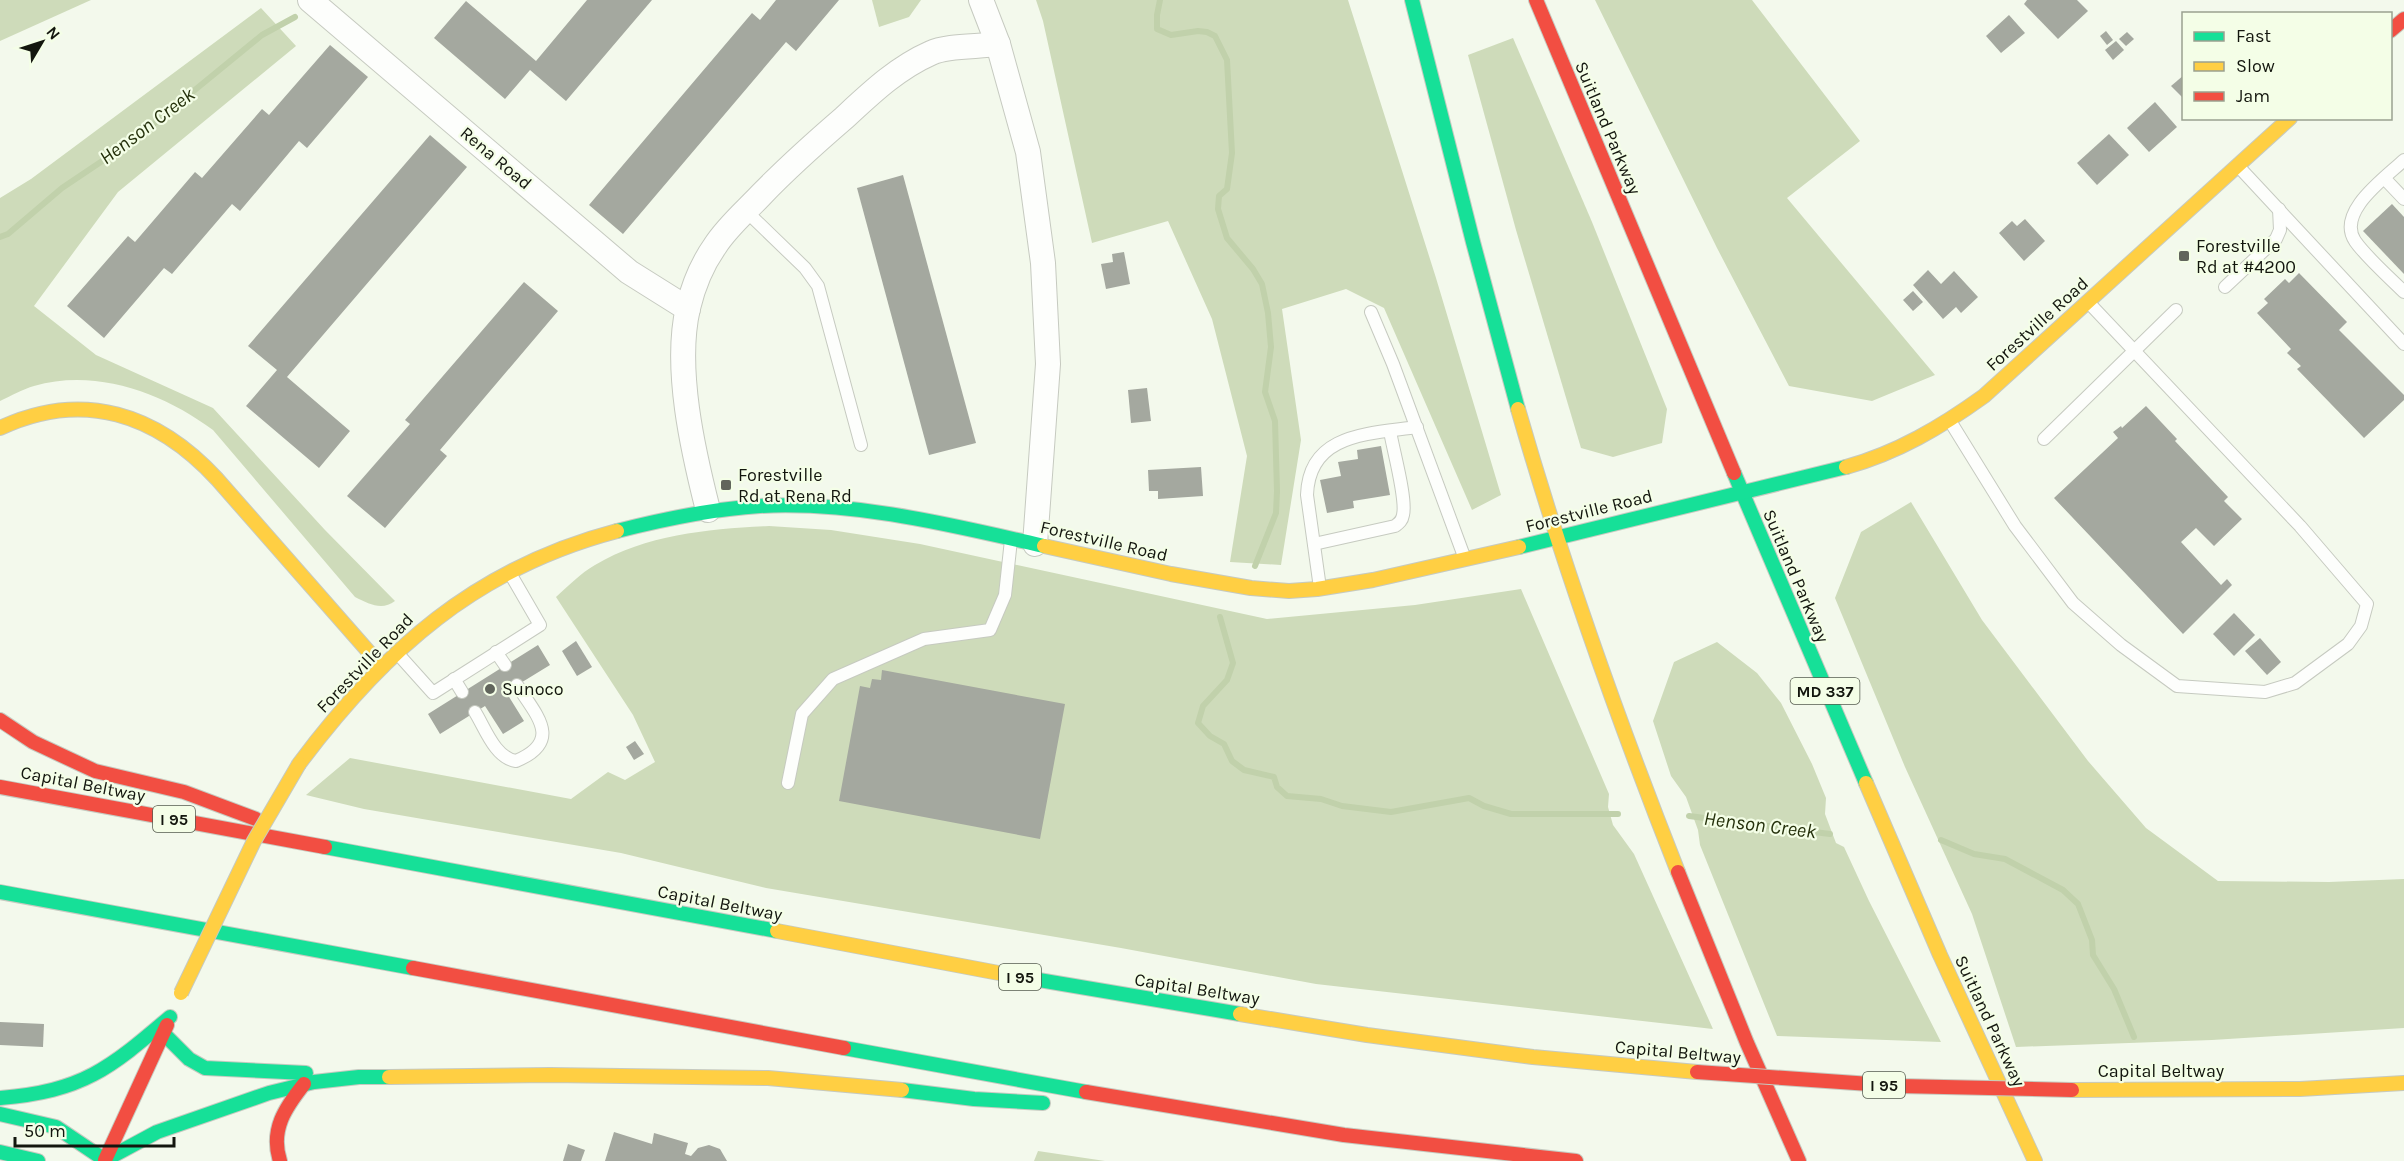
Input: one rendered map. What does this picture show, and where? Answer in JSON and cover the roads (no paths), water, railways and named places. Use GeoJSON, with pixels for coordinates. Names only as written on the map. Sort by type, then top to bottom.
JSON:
{"type":"FeatureCollection","features":[{"type":"Feature","properties":{"kind":"main road"},"geometry":{"type":"LineString","coordinates":[[1412,0],[1491,314],[1558,538],[1657,819],[1757,1067],[1799,1161]]}},
{"type":"Feature","properties":{"kind":"main road","name":"Suitland Parkway"},"geometry":{"type":"LineString","coordinates":[[1536,0],[1741,492],[1894,850],[2035,1161]]}},
{"type":"Feature","properties":{"kind":"main road"},"geometry":{"type":"LineString","coordinates":[[2392,30],[2404,19]]}},
{"type":"Feature","properties":{"kind":"main road","name":"Forestville Road"},"geometry":{"type":"LineString","coordinates":[[108,1160],[170,1017],[254,841],[299,764],[325,730],[382,667],[429,623],[448,609],[510,573],[583,543],[708,510],[811,506],[866,512],[1011,538],[1203,580],[1270,590],[1320,589],[1466,560],[1864,462],[1890,453],[1950,421],[1984,396],[2288,120]]}},
{"type":"Feature","properties":{"kind":"main road"},"geometry":{"type":"LineString","coordinates":[[0,428],[39,412],[75,409],[119,415],[148,424],[167,435],[185,448],[212,474],[382,667]]}},
{"type":"Feature","properties":{"kind":"main road"},"geometry":{"type":"LineString","coordinates":[[0,720],[33,742],[95,771],[184,792],[348,852]]}},
{"type":"Feature","properties":{"kind":"main road","name":"Capital Beltway"},"geometry":{"type":"LineString","coordinates":[[0,787],[1103,992],[1367,1035],[1533,1057],[1697,1072],[1899,1086],[2072,1090],[2300,1089],[2404,1083]]}},
{"type":"Feature","properties":{"kind":"main road"},"geometry":{"type":"LineString","coordinates":[[0,892],[1032,1083],[1184,1109],[1344,1135],[1576,1161]]}},
{"type":"Feature","properties":{"kind":"main road"},"geometry":{"type":"LineString","coordinates":[[0,1098],[45,1093],[83,1081],[115,1062],[170,1017]]}},
{"type":"Feature","properties":{"kind":"main road"},"geometry":{"type":"LineString","coordinates":[[163,1033],[189,1059],[205,1068],[225,1071],[294,1072],[335,1078],[505,1075],[768,1078],[865,1085],[974,1100],[1055,1103]]}},
{"type":"Feature","properties":{"kind":"main road"},"geometry":{"type":"LineString","coordinates":[[77,1161],[108,1160],[157,1132],[269,1093],[335,1078]]}},
{"type":"Feature","properties":{"kind":"main road"},"geometry":{"type":"LineString","coordinates":[[280,1161],[275,1148],[277,1124],[304,1084]]}},
{"type":"Feature","properties":{"kind":"main road"},"geometry":{"type":"LineString","coordinates":[[1079,1104],[1184,1109]]}},
{"type":"Feature","properties":{"kind":"main road"},"geometry":{"type":"LineString","coordinates":[[0,1114],[56,1127],[108,1160]]}},
{"type":"Feature","properties":{"kind":"main road"},"geometry":{"type":"LineString","coordinates":[[0,1152],[38,1161]]}},
{"type":"Feature","properties":{"kind":"street","name":"Rena Road"},"geometry":{"type":"LineString","coordinates":[[310,0],[629,272],[688,309]]}},
{"type":"Feature","properties":{"kind":"street"},"geometry":{"type":"LineString","coordinates":[[981,0],[998,44],[1028,152],[1043,263],[1048,364],[1035,544]]}},
{"type":"Feature","properties":{"kind":"street"},"geometry":{"type":"LineString","coordinates":[[708,510],[698,473],[683,379],[688,309],[698,279],[715,245],[792,163],[904,67],[933,52],[998,44]]}},
{"type":"Feature","properties":{"kind":"lane"},"geometry":{"type":"LineString","coordinates":[[2404,160],[2353,212],[2350,226],[2354,241],[2404,292]]}},
{"type":"Feature","properties":{"kind":"lane"},"geometry":{"type":"LineString","coordinates":[[2237,165],[2404,344]]}},
{"type":"Feature","properties":{"kind":"lane"},"geometry":{"type":"LineString","coordinates":[[2385,179],[2404,199]]}},
{"type":"Feature","properties":{"kind":"lane"},"geometry":{"type":"LineString","coordinates":[[2225,287],[2276,239],[2280,230],[2279,209]]}},
{"type":"Feature","properties":{"kind":"lane"},"geometry":{"type":"LineString","coordinates":[[746,211],[805,268],[819,286],[861,445]]}},
{"type":"Feature","properties":{"kind":"lane"},"geometry":{"type":"LineString","coordinates":[[1950,421],[2015,526],[2073,603],[2121,645],[2177,686],[2265,692],[2295,683],[2348,644],[2361,626],[2367,604],[2300,526],[2088,302]]}},
{"type":"Feature","properties":{"kind":"lane"},"geometry":{"type":"LineString","coordinates":[[2044,439],[2176,310]]}},
{"type":"Feature","properties":{"kind":"lane"},"geometry":{"type":"LineString","coordinates":[[1371,312],[1417,427],[1466,560]]}},
{"type":"Feature","properties":{"kind":"lane"},"geometry":{"type":"LineString","coordinates":[[1320,589],[1307,495],[1307,482],[1313,465],[1322,454],[1344,440],[1417,427]]}},
{"type":"Feature","properties":{"kind":"lane"},"geometry":{"type":"LineString","coordinates":[[1314,544],[1400,523],[1403,516],[1403,502],[1390,431]]}},
{"type":"Feature","properties":{"kind":"lane"},"geometry":{"type":"LineString","coordinates":[[788,783],[802,714],[833,679],[924,639],[990,630],[1005,595],[1011,538]]}},
{"type":"Feature","properties":{"kind":"lane"},"geometry":{"type":"LineString","coordinates":[[397,652],[433,693],[540,625],[510,573]]}},
{"type":"Feature","properties":{"kind":"lane"},"geometry":{"type":"LineString","coordinates":[[496,652],[505,665]]}},
{"type":"Feature","properties":{"kind":"lane"},"geometry":{"type":"LineString","coordinates":[[454,679],[462,692]]}},
{"type":"Feature","properties":{"kind":"lane"},"geometry":{"type":"LineString","coordinates":[[475,712],[498,750],[506,758],[516,761],[531,754],[542,743],[543,730],[517,685]]}},
{"type":"Feature","properties":{"kind":"waterway","name":"Henson Creek"},"geometry":{"type":"LineString","coordinates":[[1160,0],[1157,29],[1171,35],[1207,32],[1215,36],[1227,60],[1232,153],[1227,189],[1219,196],[1218,209],[1227,238],[1253,269],[1262,284],[1268,313],[1271,347],[1265,392],[1275,421],[1276,513],[1255,566]]}},
{"type":"Feature","properties":{"kind":"waterway","name":"Henson Creek"},"geometry":{"type":"LineString","coordinates":[[0,237],[8,234],[62,188],[135,139],[262,35],[295,17]]}},
{"type":"Feature","properties":{"kind":"waterway","name":"Henson Creek"},"geometry":{"type":"LineString","coordinates":[[1220,617],[1233,663],[1227,680],[1203,706],[1198,723],[1210,736],[1224,744],[1232,761],[1244,770],[1274,777],[1277,787],[1287,796],[1321,799],[1342,806],[1391,812],[1469,798],[1484,806],[1511,814],[1618,814]]}},
{"type":"Feature","properties":{"kind":"waterway","name":"Henson Creek"},"geometry":{"type":"LineString","coordinates":[[1689,816],[1830,834]]}},
{"type":"Feature","properties":{"kind":"waterway","name":"Henson Creek"},"geometry":{"type":"LineString","coordinates":[[1941,840],[1974,854],[2005,859],[2063,890],[2078,904],[2092,940],[2093,955],[2114,989],[2134,1037]]}},
{"type":"Feature","properties":{"kind":"place","name":"Forestville Rd at #4200"},"geometry":{"type":"Point","coordinates":[2184,256]}},
{"type":"Feature","properties":{"kind":"place","name":"Forestville Rd at Rena Rd"},"geometry":{"type":"Point","coordinates":[726,485]}},
{"type":"Feature","properties":{"kind":"place","name":"Sunoco"},"geometry":{"type":"Point","coordinates":[490,689]}}]}
